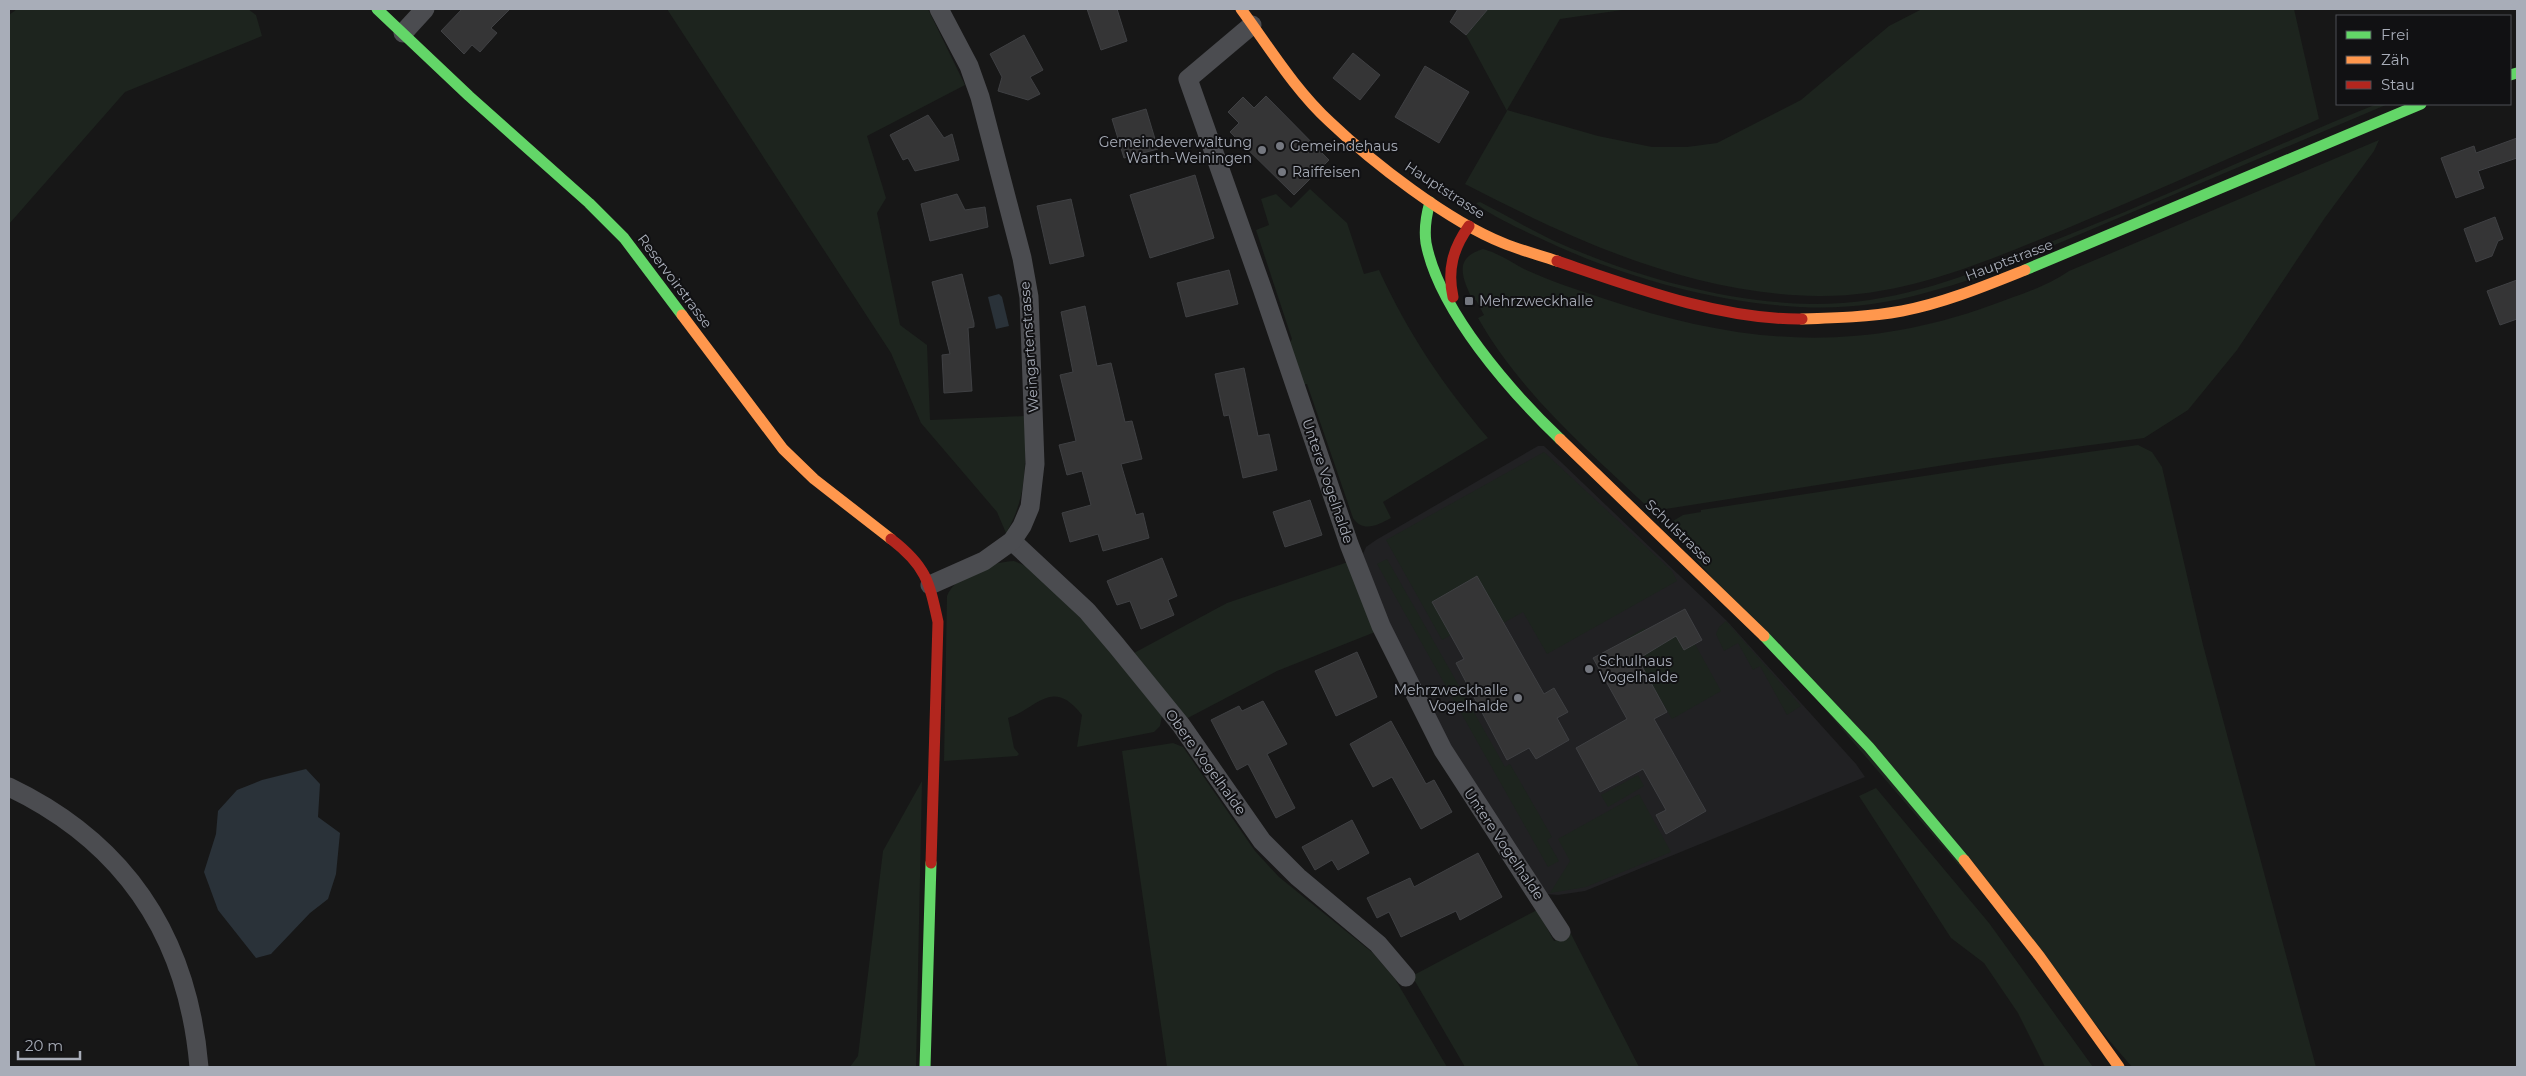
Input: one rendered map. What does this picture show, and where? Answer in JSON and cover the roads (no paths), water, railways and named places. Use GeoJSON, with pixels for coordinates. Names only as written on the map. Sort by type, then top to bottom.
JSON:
{"type":"FeatureCollection","features":[{"type":"Feature","properties":{"kind":"street","name":"Reservoirstrasse"},"geometry":{"type":"LineString","coordinates":[[377,9],[624,238],[783,449],[814,480],[897,544],[919,564],[930,585],[938,622],[925,1067]]}},
{"type":"Feature","properties":{"kind":"street"},"geometry":{"type":"LineString","coordinates":[[403,33],[425,9]]}},
{"type":"Feature","properties":{"kind":"street","name":"Weingartenstrasse"},"geometry":{"type":"LineString","coordinates":[[930,585],[984,561],[1012,541],[1022,526],[1030,507],[1034,486],[1035,464],[1029,297],[1004,183],[980,97],[969,66],[940,9]]}},
{"type":"Feature","properties":{"kind":"street","name":"Hauptstrasse"},"geometry":{"type":"LineString","coordinates":[[1241,9],[1329,122],[1430,202],[1469,226],[1502,243],[1681,300],[1741,313],[1795,319],[1852,318],[1902,311],[1953,298],[2046,263],[2419,105]]}},
{"type":"Feature","properties":{"kind":"street","name":"Untere Vogelhalde"},"geometry":{"type":"LineString","coordinates":[[1252,25],[1188,79],[1191,88],[1262,288],[1349,544],[1381,626],[1443,750],[1561,932]]}},
{"type":"Feature","properties":{"kind":"street","name":"Hauptstrasse"},"geometry":{"type":"LineString","coordinates":[[1272,51],[1320,95]]}},
{"type":"Feature","properties":{"kind":"street"},"geometry":{"type":"LineString","coordinates":[[1430,202],[1445,198]]}},
{"type":"Feature","properties":{"kind":"street","name":"Schulstrasse"},"geometry":{"type":"LineString","coordinates":[[1430,202],[1426,222],[1429,255],[1442,288],[1497,371],[1522,400],[1809,682],[1889,770],[1974,870],[2046,964],[2120,1067]]}},
{"type":"Feature","properties":{"kind":"street"},"geometry":{"type":"LineString","coordinates":[[1464,210],[1469,226]]}},
{"type":"Feature","properties":{"kind":"street","name":"Schulstrasse"},"geometry":{"type":"LineString","coordinates":[[1456,310],[1450,282],[1451,261],[1454,251],[1469,226]]}},
{"type":"Feature","properties":{"kind":"street","name":"Hauptstrasse"},"geometry":{"type":"LineString","coordinates":[[1527,238],[1586,271]]}},
{"type":"Feature","properties":{"kind":"street","name":"Obere Vogelhalde"},"geometry":{"type":"LineString","coordinates":[[1012,541],[1087,611],[1116,644],[1181,724],[1262,841],[1298,877],[1378,944],[1406,977]]}},
{"type":"Feature","properties":{"kind":"street"},"geometry":{"type":"LineString","coordinates":[[9,787],[57,813],[88,837],[115,862],[143,899],[167,939],[185,984],[200,1067]]}},
{"type":"Feature","properties":{"kind":"place","name":"Gemeindehaus"},"geometry":{"type":"Point","coordinates":[1280,146]}},
{"type":"Feature","properties":{"kind":"place","name":"Gemeindeverwaltung Warth-Weiningen"},"geometry":{"type":"Point","coordinates":[1262,150]}},
{"type":"Feature","properties":{"kind":"place","name":"Raiffeisen"},"geometry":{"type":"Point","coordinates":[1282,172]}},
{"type":"Feature","properties":{"kind":"place","name":"Mehrzweckhalle"},"geometry":{"type":"Point","coordinates":[1469,301]}},
{"type":"Feature","properties":{"kind":"place","name":"Schulhaus Vogelhalde"},"geometry":{"type":"Point","coordinates":[1589,669]}},
{"type":"Feature","properties":{"kind":"place","name":"Mehrzweckhalle Vogelhalde"},"geometry":{"type":"Point","coordinates":[1518,698]}}]}
